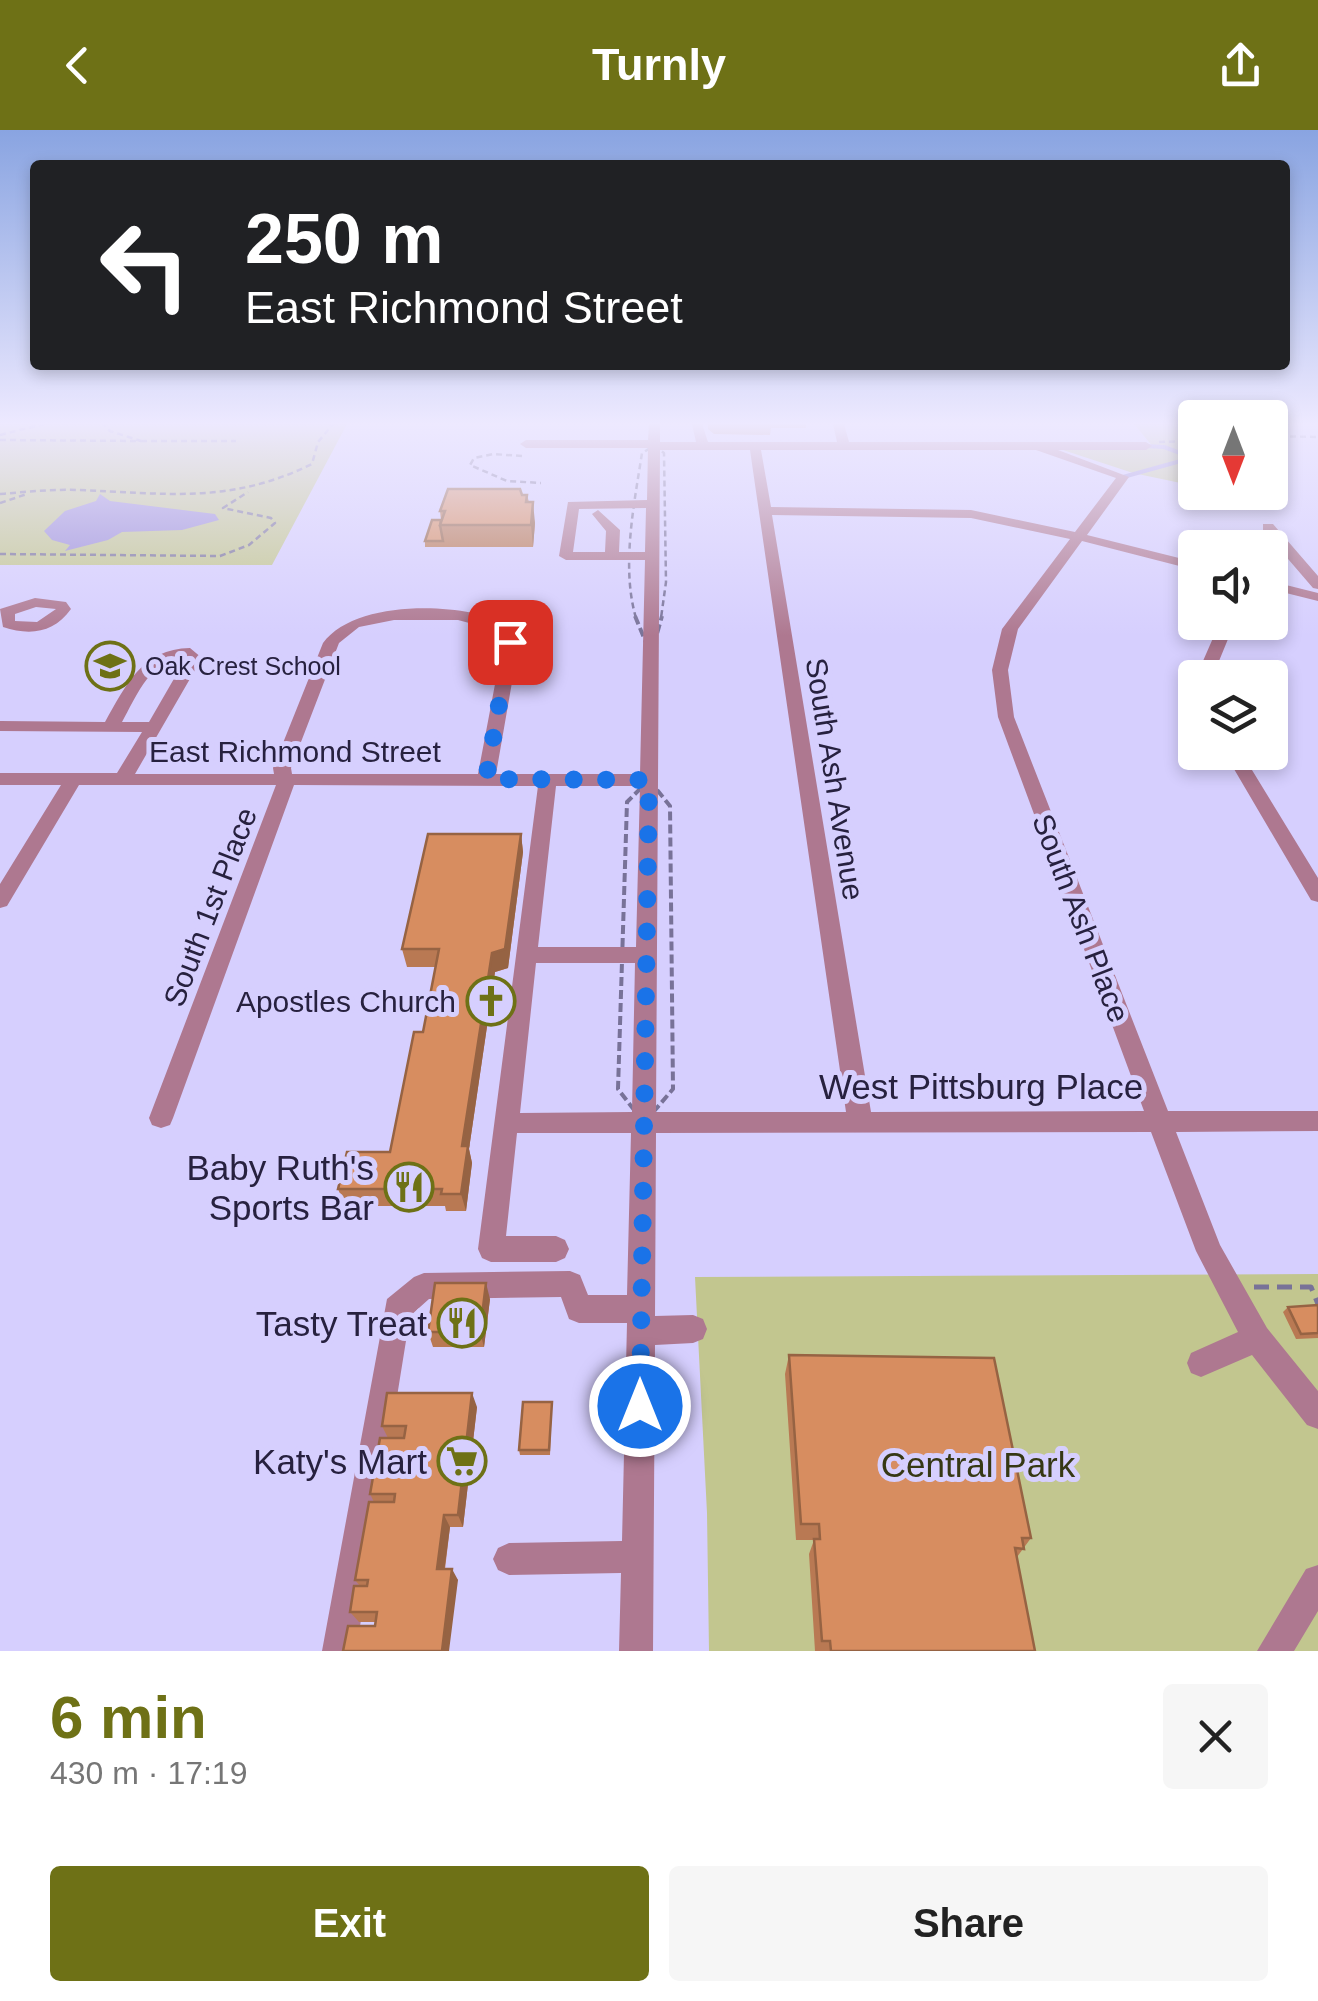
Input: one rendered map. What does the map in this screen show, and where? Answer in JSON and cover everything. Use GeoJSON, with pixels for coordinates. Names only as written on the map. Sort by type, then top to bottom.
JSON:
{"type":"FeatureCollection","features":[{"type":"Feature","properties":{"kind":"street"},"geometry":{"type":"LineString","coordinates":[[636,1651],[652,495]]}},
{"type":"Feature","properties":{"kind":"street","name":"South Ash Avenue"},"geometry":{"type":"LineString","coordinates":[[762,495],[860,1121]]}},
{"type":"Feature","properties":{"kind":"street","name":"South Ash Place"},"geometry":{"type":"LineString","coordinates":[[1108,495],[1010,629],[1000,670],[1001,695],[1011,736],[1227,1287],[1258,1338],[1318,1414]]}},
{"type":"Feature","properties":{"kind":"street"},"geometry":{"type":"LineString","coordinates":[[650,556],[566,556],[573,504],[652,504]]}},
{"type":"Feature","properties":{"kind":"street"},"geometry":{"type":"LineString","coordinates":[[765,512],[945,512],[1006,519],[1178,562]]}},
{"type":"Feature","properties":{"kind":"street"},"geometry":{"type":"LineString","coordinates":[[598,514],[613,530],[612,556]]}},
{"type":"Feature","properties":{"kind":"street"},"geometry":{"type":"LineString","coordinates":[[1268,527],[1318,585]]}},
{"type":"Feature","properties":{"kind":"street"},"geometry":{"type":"LineString","coordinates":[[1288,590],[1318,597]]}},
{"type":"Feature","properties":{"kind":"street","name":"South 1st Place"},"geometry":{"type":"LineString","coordinates":[[161,1118],[286,789],[282,768],[331,643],[339,632],[365,620],[482,617],[498,622],[510,634],[486,779]]}},
{"type":"Feature","properties":{"kind":"street"},"geometry":{"type":"LineString","coordinates":[[111,726],[152,659],[166,653],[190,652],[194,658],[190,667],[123,779]]}},
{"type":"Feature","properties":{"kind":"street"},"geometry":{"type":"LineString","coordinates":[[0,726],[154,727]]}},
{"type":"Feature","properties":{"kind":"street"},"geometry":{"type":"LineString","coordinates":[[1243,770],[1318,895]]}},
{"type":"Feature","properties":{"kind":"street","name":"East Richmond Street"},"geometry":{"type":"LineString","coordinates":[[0,779],[649,780]]}},
{"type":"Feature","properties":{"kind":"street"},"geometry":{"type":"LineString","coordinates":[[0,900],[73,779]]}},
{"type":"Feature","properties":{"kind":"street"},"geometry":{"type":"LineString","coordinates":[[548,779],[491,1249],[556,1249]]}},
{"type":"Feature","properties":{"kind":"street"},"geometry":{"type":"LineString","coordinates":[[525,955],[646,955]]}},
{"type":"Feature","properties":{"kind":"street","name":"West Pittsburg Place"},"geometry":{"type":"LineString","coordinates":[[506,1123],[1318,1121]]}},
{"type":"Feature","properties":{"kind":"street"},"geometry":{"type":"LineString","coordinates":[[340,1651],[397,1309],[424,1286],[570,1284],[579,1309],[694,1329]]}},
{"type":"Feature","properties":{"kind":"street"},"geometry":{"type":"LineString","coordinates":[[1201,1363],[1258,1338]]}},
{"type":"Feature","properties":{"kind":"street"},"geometry":{"type":"LineString","coordinates":[[509,1559],[638,1557]]}},
{"type":"Feature","properties":{"kind":"street"},"geometry":{"type":"LineString","coordinates":[[1274,1651],[1318,1581]]}},
{"type":"Feature","properties":{"kind":"path"},"geometry":{"type":"LineString","coordinates":[[129,495],[188,495]]}},
{"type":"Feature","properties":{"kind":"path"},"geometry":{"type":"LineString","coordinates":[[0,554],[51,558],[134,552],[209,556],[232,553],[269,532],[275,523],[270,518],[222,508],[243,495]]}},
{"type":"Feature","properties":{"kind":"path"},"geometry":{"type":"LineString","coordinates":[[624,884],[618,1089],[644,1123],[673,1089],[672,883]]}},
{"type":"Feature","properties":{"kind":"path"},"geometry":{"type":"LineString","coordinates":[[1227,1287],[1310,1287],[1318,1304]]}},
{"type":"Feature","properties":{"kind":"green space"},"geometry":{"type":"Polygon","coordinates":[[[0,495],[309,495],[272,565],[0,565],[0,495]]]}},
{"type":"Feature","properties":{"kind":"green space","name":"Central Park"},"geometry":{"type":"Polygon","coordinates":[[[1318,1274],[1318,1651],[709,1651],[707,1513],[695,1277],[1318,1274]]]}},
{"type":"Feature","properties":{"kind":"shaded area"},"geometry":{"type":"Polygon","coordinates":[[[101,495],[110,501],[215,514],[219,520],[182,530],[122,532],[108,540],[65,551],[70,545],[52,540],[44,531],[65,511],[96,501],[101,495]]]}},
{"type":"Feature","properties":{"kind":"building"},"geometry":{"type":"Polygon","coordinates":[[[446,495],[527,495],[526,502],[533,502],[531,525],[440,525],[445,511],[440,511],[446,495]]]}},
{"type":"Feature","properties":{"kind":"building"},"geometry":{"type":"Polygon","coordinates":[[[432,520],[441,520],[443,541],[425,541],[432,520]]]}},
{"type":"Feature","properties":{"kind":"building"},"geometry":{"type":"Polygon","coordinates":[[[428,834],[521,834],[505,949],[492,953],[462,1146],[468,1146],[461,1194],[441,1194],[442,1189],[338,1189],[347,1152],[390,1152],[414,1032],[423,1032],[439,949],[402,949],[428,834]]]}},
{"type":"Feature","properties":{"kind":"building"},"geometry":{"type":"Polygon","coordinates":[[[435,1283],[486,1283],[480,1332],[428,1332],[435,1283]]]}},
{"type":"Feature","properties":{"kind":"building"},"geometry":{"type":"Polygon","coordinates":[[[1318,1305],[1318,1333],[1301,1334],[1288,1307],[1318,1305]]]}},
{"type":"Feature","properties":{"kind":"building"},"geometry":{"type":"Polygon","coordinates":[[[789,1355],[994,1358],[1031,1538],[1022,1538],[1024,1549],[1015,1548],[1035,1651],[831,1651],[830,1641],[822,1641],[814,1539],[820,1539],[819,1524],[801,1524],[789,1355]]]}},
{"type":"Feature","properties":{"kind":"building"},"geometry":{"type":"Polygon","coordinates":[[[387,1393],[472,1393],[458,1515],[444,1515],[437,1569],[452,1569],[442,1651],[343,1651],[348,1626],[375,1626],[377,1612],[350,1612],[354,1586],[367,1586],[368,1580],[355,1580],[369,1502],[394,1502],[395,1494],[370,1494],[380,1438],[404,1438],[406,1426],[382,1426],[387,1393]]]}},
{"type":"Feature","properties":{"kind":"building"},"geometry":{"type":"Polygon","coordinates":[[[523,1402],[552,1402],[549,1450],[519,1450],[523,1402]]]}},
{"type":"Feature","properties":{"kind":"place","name":"Oak Crest School"},"geometry":{"type":"Point","coordinates":[110,666]}},
{"type":"Feature","properties":{"kind":"place","name":"Apostles Church"},"geometry":{"type":"Point","coordinates":[491,1001]}},
{"type":"Feature","properties":{"kind":"place","name":"Baby Ruth's Sports Bar"},"geometry":{"type":"Point","coordinates":[409,1187]}},
{"type":"Feature","properties":{"kind":"place","name":"Tasty Treat"},"geometry":{"type":"Point","coordinates":[462,1323]}},
{"type":"Feature","properties":{"kind":"place","name":"Katy's Mart"},"geometry":{"type":"Point","coordinates":[462,1461]}},
{"type":"Feature","properties":{"kind":"route"},"geometry":{"type":"LineString","coordinates":[[510,642],[486,779],[649,780],[640,1406]]}}]}
